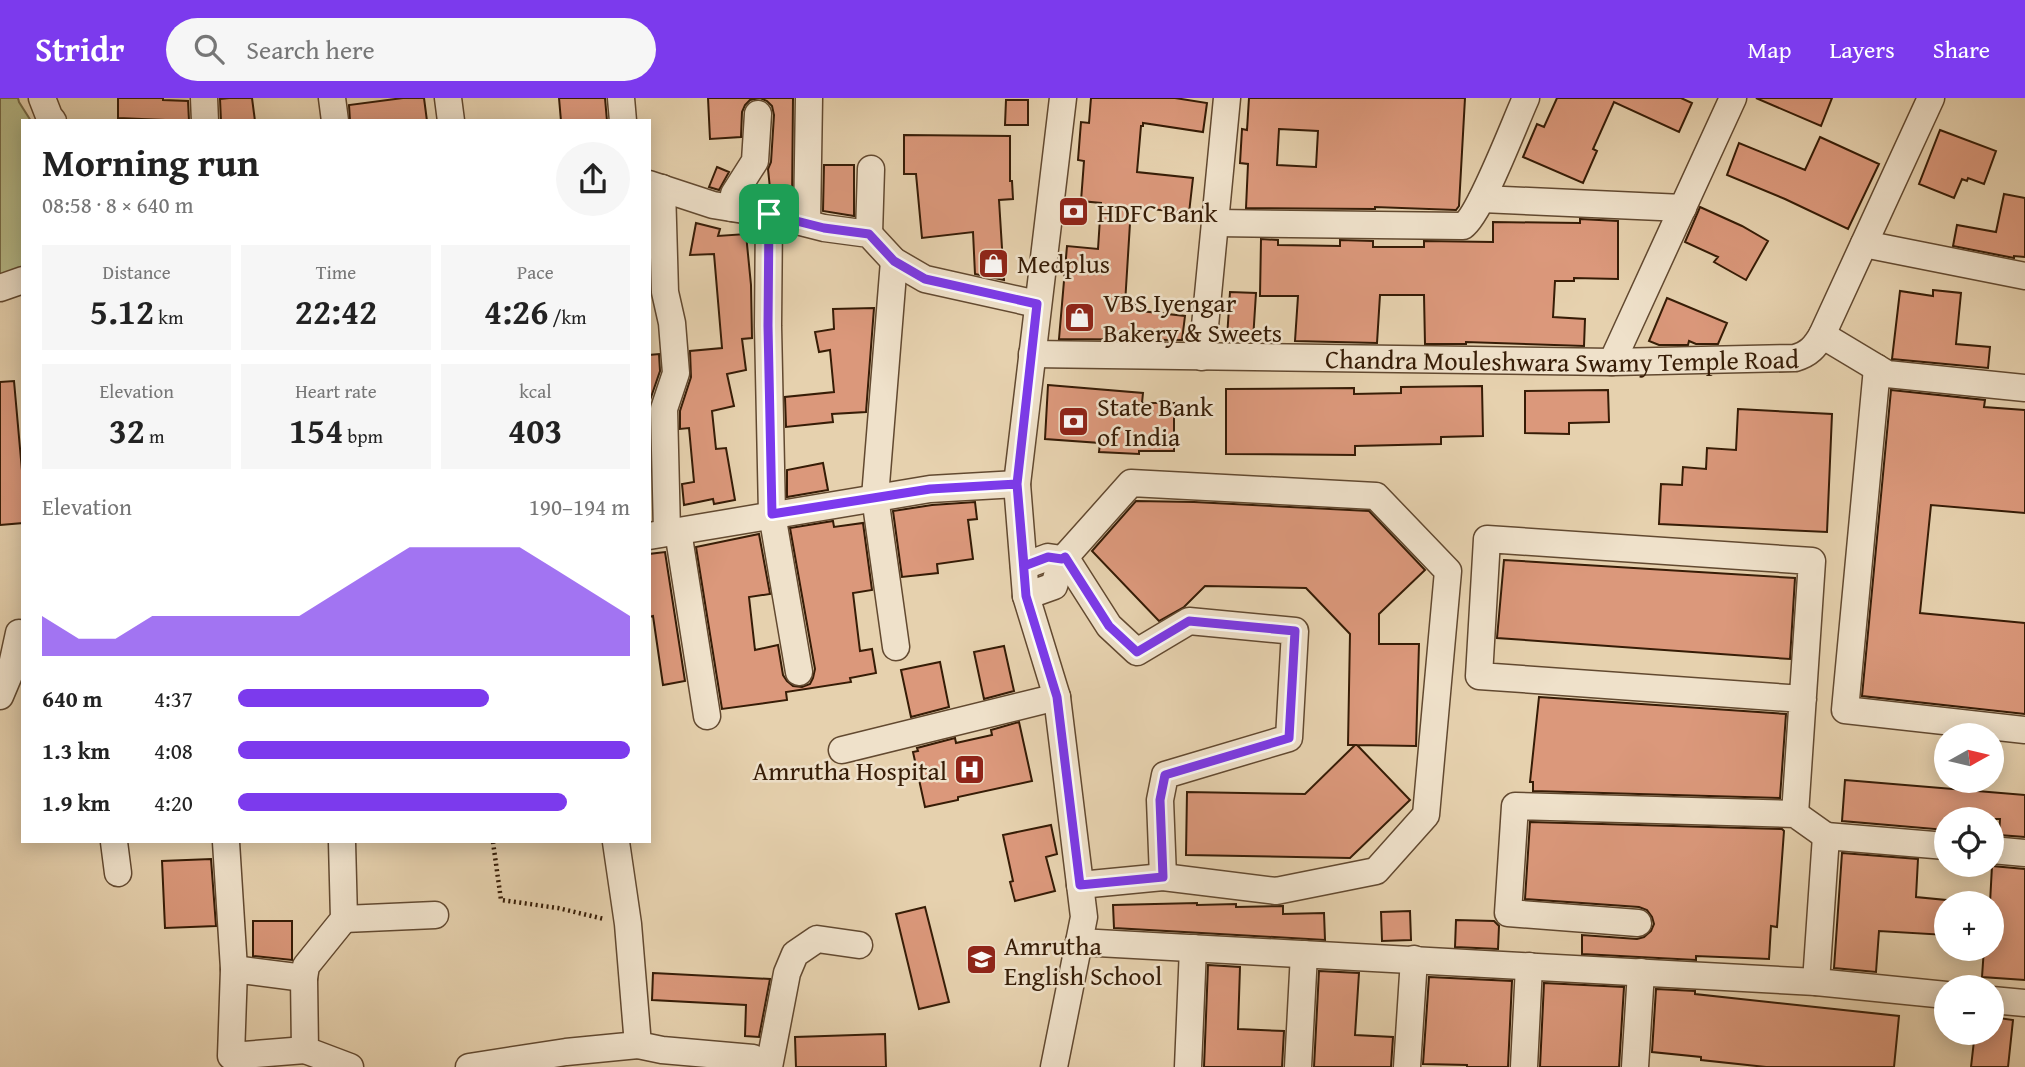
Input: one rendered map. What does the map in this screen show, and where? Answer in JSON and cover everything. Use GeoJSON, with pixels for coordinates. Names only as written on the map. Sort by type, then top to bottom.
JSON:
{"type":"FeatureCollection","features":[{"type":"Feature","properties":{"kind":"street"},"geometry":{"type":"LineString","coordinates":[[42,98],[51,119]]}},
{"type":"Feature","properties":{"kind":"street"},"geometry":{"type":"LineString","coordinates":[[204,98],[205,119]]}},
{"type":"Feature","properties":{"kind":"street"},"geometry":{"type":"LineString","coordinates":[[332,98],[335,119]]}},
{"type":"Feature","properties":{"kind":"street"},"geometry":{"type":"LineString","coordinates":[[448,98],[451,119]]}},
{"type":"Feature","properties":{"kind":"street"},"geometry":{"type":"LineString","coordinates":[[621,98],[623,119]]}},
{"type":"Feature","properties":{"kind":"street"},"geometry":{"type":"LineString","coordinates":[[807,223],[809,98]]}},
{"type":"Feature","properties":{"kind":"street"},"geometry":{"type":"LineString","coordinates":[[1054,1067],[1084,917],[1057,697],[1026,596],[1017,484],[1063,98]]}},
{"type":"Feature","properties":{"kind":"street"},"geometry":{"type":"LineString","coordinates":[[1202,357],[1227,98]]}},
{"type":"Feature","properties":{"kind":"street"},"geometry":{"type":"LineString","coordinates":[[1216,223],[1459,228],[1468,223],[1482,199],[1526,98]]}},
{"type":"Feature","properties":{"kind":"street"},"geometry":{"type":"LineString","coordinates":[[1612,362],[1733,98]]}},
{"type":"Feature","properties":{"kind":"street","name":"Chandra Mouleshwara Swamy Temple Road"},"geometry":{"type":"LineString","coordinates":[[1032,354],[1612,362],[1788,359],[1808,354],[1822,335],[1931,98]]}},
{"type":"Feature","properties":{"kind":"street"},"geometry":{"type":"LineString","coordinates":[[732,208],[734,194],[755,162],[758,114]]}},
{"type":"Feature","properties":{"kind":"street"},"geometry":{"type":"LineString","coordinates":[[869,234],[871,170]]}},
{"type":"Feature","properties":{"kind":"street"},"geometry":{"type":"LineString","coordinates":[[707,716],[665,533],[664,409],[676,373],[672,323],[665,292],[656,186],[713,205],[769,214],[824,228],[869,234],[894,261],[925,279],[1037,304]]}},
{"type":"Feature","properties":{"kind":"street"},"geometry":{"type":"LineString","coordinates":[[1482,199],[1683,208]]}},
{"type":"Feature","properties":{"kind":"street"},"geometry":{"type":"LineString","coordinates":[[769,214],[768,326],[772,514],[799,672]]}},
{"type":"Feature","properties":{"kind":"street"},"geometry":{"type":"LineString","coordinates":[[1864,244],[2025,275]]}},
{"type":"Feature","properties":{"kind":"street"},"geometry":{"type":"LineString","coordinates":[[894,261],[875,497],[896,647]]}},
{"type":"Feature","properties":{"kind":"street"},"geometry":{"type":"LineString","coordinates":[[0,288],[21,281]]}},
{"type":"Feature","properties":{"kind":"street"},"geometry":{"type":"LineString","coordinates":[[1822,335],[1886,374],[2025,388]]}},
{"type":"Feature","properties":{"kind":"street"},"geometry":{"type":"LineString","coordinates":[[1877,368],[1845,710],[2025,730]]}},
{"type":"Feature","properties":{"kind":"street"},"geometry":{"type":"LineString","coordinates":[[1026,596],[1054,586],[1063,558],[1131,483],[1376,496],[1448,571],[1426,815],[1376,871],[1276,891],[1163,877],[1080,885]]}},
{"type":"Feature","properties":{"kind":"street"},"geometry":{"type":"LineString","coordinates":[[665,533],[930,489],[1017,484]]}},
{"type":"Feature","properties":{"kind":"street"},"geometry":{"type":"LineString","coordinates":[[1795,814],[1803,699],[1812,561],[1487,539],[1479,676],[1803,699]]}},
{"type":"Feature","properties":{"kind":"street"},"geometry":{"type":"LineString","coordinates":[[1024,566],[1048,557],[1063,558]]}},
{"type":"Feature","properties":{"kind":"street"},"geometry":{"type":"LineString","coordinates":[[1063,558],[1109,626],[1137,652],[1189,621],[1295,631],[1289,738],[1165,775],[1160,800],[1163,877]]}},
{"type":"Feature","properties":{"kind":"street"},"geometry":{"type":"LineString","coordinates":[[0,696],[21,632]]}},
{"type":"Feature","properties":{"kind":"street"},"geometry":{"type":"LineString","coordinates":[[842,750],[1057,697]]}},
{"type":"Feature","properties":{"kind":"street"},"geometry":{"type":"LineString","coordinates":[[1638,923],[1508,913],[1515,806],[1795,814],[1826,836],[1934,845]]}},
{"type":"Feature","properties":{"kind":"street"},"geometry":{"type":"LineString","coordinates":[[1816,982],[1826,836]]}},
{"type":"Feature","properties":{"kind":"street"},"geometry":{"type":"LineString","coordinates":[[114,843],[118,873]]}},
{"type":"Feature","properties":{"kind":"street"},"geometry":{"type":"LineString","coordinates":[[226,843],[234,969],[232,1062],[314,1057],[350,1067]]}},
{"type":"Feature","properties":{"kind":"street"},"geometry":{"type":"LineString","coordinates":[[314,1057],[304,978],[306,967],[344,919],[342,843]]}},
{"type":"Feature","properties":{"kind":"street"},"geometry":{"type":"LineString","coordinates":[[616,843],[628,924],[638,1045]]}},
{"type":"Feature","properties":{"kind":"street"},"geometry":{"type":"LineString","coordinates":[[2004,851],[2025,853]]}},
{"type":"Feature","properties":{"kind":"street"},"geometry":{"type":"LineString","coordinates":[[344,919],[435,915]]}},
{"type":"Feature","properties":{"kind":"street"},"geometry":{"type":"LineString","coordinates":[[469,1067],[609,1057],[638,1045],[662,1050],[753,1058],[768,1067],[787,973],[795,954],[817,939],[859,945]]}},
{"type":"Feature","properties":{"kind":"street"},"geometry":{"type":"LineString","coordinates":[[1079,942],[1816,982],[1934,994]]}},
{"type":"Feature","properties":{"kind":"street"},"geometry":{"type":"LineString","coordinates":[[1188,1067],[1194,948]]}},
{"type":"Feature","properties":{"kind":"street"},"geometry":{"type":"LineString","coordinates":[[1298,1067],[1304,954]]}},
{"type":"Feature","properties":{"kind":"street"},"geometry":{"type":"LineString","coordinates":[[1408,1067],[1414,960]]}},
{"type":"Feature","properties":{"kind":"street"},"geometry":{"type":"LineString","coordinates":[[1524,1067],[1529,966]]}},
{"type":"Feature","properties":{"kind":"street"},"geometry":{"type":"LineString","coordinates":[[234,969],[304,978]]}},
{"type":"Feature","properties":{"kind":"street"},"geometry":{"type":"LineString","coordinates":[[1635,1067],[1641,972]]}},
{"type":"Feature","properties":{"kind":"street"},"geometry":{"type":"LineString","coordinates":[[2004,1001],[2025,1003]]}},
{"type":"Feature","properties":{"kind":"path"},"geometry":{"type":"LineString","coordinates":[[493,843],[501,900],[558,908],[628,924]]}},
{"type":"Feature","properties":{"kind":"green space"},"geometry":{"type":"Polygon","coordinates":[[[0,98],[18,98],[30,119],[21,119],[21,268],[0,276],[0,98]]]}},
{"type":"Feature","properties":{"kind":"building"},"geometry":{"type":"Polygon","coordinates":[[[118,98],[188,101],[189,119],[118,118],[118,98]]]}},
{"type":"Feature","properties":{"kind":"building"},"geometry":{"type":"Polygon","coordinates":[[[252,98],[255,119],[221,119],[220,99],[252,98]]]}},
{"type":"Feature","properties":{"kind":"building"},"geometry":{"type":"Polygon","coordinates":[[[424,98],[427,119],[350,119],[349,105],[424,98]]]}},
{"type":"Feature","properties":{"kind":"building"},"geometry":{"type":"Polygon","coordinates":[[[559,98],[605,98],[607,119],[561,119],[559,98]]]}},
{"type":"Feature","properties":{"kind":"building"},"geometry":{"type":"Polygon","coordinates":[[[708,98],[760,98],[750,100],[745,105],[742,112],[741,137],[710,139],[708,98]]]}},
{"type":"Feature","properties":{"kind":"building"},"geometry":{"type":"Polygon","coordinates":[[[760,98],[793,98],[792,203],[771,198],[768,169],[771,162],[774,115],[772,106],[760,98]]]}},
{"type":"Feature","properties":{"kind":"building"},"geometry":{"type":"Polygon","coordinates":[[[1091,98],[1175,98],[1207,103],[1203,132],[1143,123],[1141,126],[1137,172],[1193,178],[1189,213],[1131,207],[1125,304],[1141,305],[1141,311],[1185,316],[1182,340],[1059,339],[1067,246],[1098,249],[1101,203],[1081,201],[1084,161],[1078,160],[1081,122],[1089,123],[1091,98]]]}},
{"type":"Feature","properties":{"kind":"building"},"geometry":{"type":"Polygon","coordinates":[[[1249,98],[1465,98],[1459,206],[1456,210],[1375,207],[1246,208],[1248,164],[1240,163],[1242,129],[1247,130],[1249,98]],[[1279,129],[1277,165],[1316,167],[1318,131],[1279,129]]]}},
{"type":"Feature","properties":{"kind":"building"},"geometry":{"type":"Polygon","coordinates":[[[1557,98],[1681,98],[1692,103],[1679,132],[1614,102],[1593,149],[1597,151],[1583,183],[1523,157],[1537,124],[1544,127],[1557,98]]]}},
{"type":"Feature","properties":{"kind":"building"},"geometry":{"type":"Polygon","coordinates":[[[1756,98],[1832,98],[1821,126],[1756,98]]]}},
{"type":"Feature","properties":{"kind":"building"},"geometry":{"type":"Polygon","coordinates":[[[1006,100],[1028,100],[1028,125],[1005,125],[1006,100]]]}},
{"type":"Feature","properties":{"kind":"building"},"geometry":{"type":"Polygon","coordinates":[[[1940,130],[1996,151],[1984,184],[1968,178],[1967,181],[1962,179],[1954,198],[1919,184],[1940,130]]]}},
{"type":"Feature","properties":{"kind":"building"},"geometry":{"type":"Polygon","coordinates":[[[904,135],[1010,136],[1010,181],[1013,199],[999,200],[1004,280],[975,274],[973,232],[922,238],[916,174],[904,174],[904,135]]]}},
{"type":"Feature","properties":{"kind":"building"},"geometry":{"type":"Polygon","coordinates":[[[1820,137],[1879,164],[1848,229],[1727,175],[1739,143],[1805,170],[1820,137]]]}},
{"type":"Feature","properties":{"kind":"building"},"geometry":{"type":"Polygon","coordinates":[[[824,165],[854,165],[854,216],[823,211],[824,165]]]}},
{"type":"Feature","properties":{"kind":"building"},"geometry":{"type":"Polygon","coordinates":[[[717,167],[729,172],[719,190],[709,187],[717,167]]]}},
{"type":"Feature","properties":{"kind":"building"},"geometry":{"type":"Polygon","coordinates":[[[2004,194],[2025,198],[2025,257],[2014,258],[1953,246],[1957,225],[1996,232],[2004,194]]]}},
{"type":"Feature","properties":{"kind":"building"},"geometry":{"type":"Polygon","coordinates":[[[1700,207],[1768,241],[1746,280],[1714,262],[1718,257],[1685,242],[1700,207]]]}},
{"type":"Feature","properties":{"kind":"building"},"geometry":{"type":"Polygon","coordinates":[[[1580,219],[1618,221],[1618,279],[1574,278],[1574,281],[1555,281],[1553,317],[1585,319],[1584,346],[1466,342],[1425,344],[1424,295],[1380,295],[1377,343],[1295,341],[1298,296],[1260,296],[1261,239],[1278,240],[1278,245],[1340,246],[1340,240],[1373,241],[1373,247],[1424,247],[1424,241],[1493,242],[1493,222],[1580,223],[1580,219]]]}},
{"type":"Feature","properties":{"kind":"building"},"geometry":{"type":"Polygon","coordinates":[[[696,223],[720,229],[718,236],[746,234],[752,338],[742,339],[746,370],[727,374],[734,406],[712,411],[716,449],[726,448],[735,500],[714,504],[713,499],[684,505],[682,484],[694,482],[689,428],[680,429],[680,411],[691,377],[690,351],[722,348],[714,254],[690,255],[696,223]]]}},
{"type":"Feature","properties":{"kind":"building"},"geometry":{"type":"Polygon","coordinates":[[[1933,290],[1961,293],[1956,344],[1990,347],[1988,368],[1892,359],[1900,291],[1933,296],[1933,290]]]}},
{"type":"Feature","properties":{"kind":"building"},"geometry":{"type":"Polygon","coordinates":[[[1230,292],[1256,293],[1253,340],[1227,338],[1230,292]]]}},
{"type":"Feature","properties":{"kind":"building"},"geometry":{"type":"Polygon","coordinates":[[[1667,298],[1727,323],[1718,344],[1696,344],[1689,341],[1688,345],[1659,345],[1649,341],[1667,298]]]}},
{"type":"Feature","properties":{"kind":"building"},"geometry":{"type":"Polygon","coordinates":[[[874,308],[866,412],[832,414],[833,422],[786,427],[785,397],[834,392],[830,350],[819,352],[815,332],[834,329],[833,309],[874,308]]]}},
{"type":"Feature","properties":{"kind":"building"},"geometry":{"type":"Polygon","coordinates":[[[659,354],[660,371],[651,397],[651,355],[659,354]]]}},
{"type":"Feature","properties":{"kind":"building"},"geometry":{"type":"Polygon","coordinates":[[[14,381],[21,460],[21,523],[0,525],[0,382],[14,381]]]}},
{"type":"Feature","properties":{"kind":"building"},"geometry":{"type":"Polygon","coordinates":[[[1048,385],[1143,393],[1142,403],[1174,403],[1174,451],[1139,451],[1139,454],[1099,452],[1100,443],[1045,439],[1048,385]]]}},
{"type":"Feature","properties":{"kind":"building"},"geometry":{"type":"Polygon","coordinates":[[[1482,386],[1483,436],[1441,437],[1441,444],[1355,446],[1355,455],[1226,454],[1226,389],[1354,388],[1354,394],[1401,393],[1401,387],[1482,386]]]}},
{"type":"Feature","properties":{"kind":"building"},"geometry":{"type":"Polygon","coordinates":[[[1608,390],[1609,422],[1569,423],[1569,434],[1525,433],[1525,391],[1608,390]]]}},
{"type":"Feature","properties":{"kind":"building"},"geometry":{"type":"Polygon","coordinates":[[[1891,390],[1985,400],[1984,407],[2025,410],[2025,513],[1931,505],[1920,613],[2025,623],[2025,714],[1862,696],[1891,390]]]}},
{"type":"Feature","properties":{"kind":"building"},"geometry":{"type":"Polygon","coordinates":[[[1738,409],[1832,414],[1827,532],[1659,524],[1661,484],[1682,485],[1683,467],[1706,469],[1707,448],[1736,450],[1738,409]]]}},
{"type":"Feature","properties":{"kind":"building"},"geometry":{"type":"Polygon","coordinates":[[[823,463],[828,490],[787,497],[787,470],[823,463]]]}},
{"type":"Feature","properties":{"kind":"building"},"geometry":{"type":"Polygon","coordinates":[[[1136,501],[1369,511],[1425,570],[1379,614],[1379,644],[1419,644],[1416,746],[1357,745],[1410,800],[1350,858],[1186,855],[1187,792],[1305,794],[1355,745],[1348,745],[1350,634],[1306,588],[1205,586],[1184,607],[1159,621],[1092,551],[1136,501]]]}},
{"type":"Feature","properties":{"kind":"building"},"geometry":{"type":"Polygon","coordinates":[[[975,502],[977,519],[968,520],[973,559],[937,564],[938,573],[902,577],[893,511],[975,502]]]}},
{"type":"Feature","properties":{"kind":"building"},"geometry":{"type":"Polygon","coordinates":[[[833,521],[834,527],[863,523],[872,590],[853,593],[860,651],[872,649],[876,673],[850,678],[851,682],[786,692],[787,700],[722,709],[696,547],[759,534],[770,594],[749,597],[755,650],[778,645],[783,675],[793,686],[802,687],[810,684],[815,669],[790,528],[833,521]]]}},
{"type":"Feature","properties":{"kind":"building"},"geometry":{"type":"Polygon","coordinates":[[[665,552],[685,681],[663,685],[651,616],[651,554],[665,552]]]}},
{"type":"Feature","properties":{"kind":"building"},"geometry":{"type":"Polygon","coordinates":[[[1504,560],[1795,578],[1790,659],[1497,638],[1504,560]]]}},
{"type":"Feature","properties":{"kind":"building"},"geometry":{"type":"Polygon","coordinates":[[[1004,646],[1014,691],[984,699],[974,652],[1004,646]]]}},
{"type":"Feature","properties":{"kind":"building"},"geometry":{"type":"Polygon","coordinates":[[[940,662],[949,707],[911,717],[901,670],[940,662]]]}},
{"type":"Feature","properties":{"kind":"building"},"geometry":{"type":"Polygon","coordinates":[[[1539,697],[1786,714],[1780,798],[1533,791],[1533,782],[1530,782],[1539,697]]]}},
{"type":"Feature","properties":{"kind":"building"},"geometry":{"type":"Polygon","coordinates":[[[1019,722],[1032,781],[925,807],[913,752],[918,751],[917,748],[955,738],[956,743],[992,735],[991,730],[1019,722]]]}},
{"type":"Feature","properties":{"kind":"building"},"geometry":{"type":"Polygon","coordinates":[[[1845,780],[1934,787],[1934,793],[2025,795],[2025,837],[2004,835],[2004,807],[1934,807],[1934,829],[1842,821],[1845,780]]]}},
{"type":"Feature","properties":{"kind":"building"},"geometry":{"type":"Polygon","coordinates":[[[1530,822],[1782,829],[1777,927],[1771,926],[1769,959],[1696,956],[1696,960],[1582,954],[1582,935],[1637,939],[1651,931],[1654,924],[1652,917],[1647,910],[1639,907],[1525,899],[1530,822]]]}},
{"type":"Feature","properties":{"kind":"building"},"geometry":{"type":"Polygon","coordinates":[[[1051,825],[1057,854],[1046,857],[1055,891],[1015,901],[1003,835],[1051,825]]]}},
{"type":"Feature","properties":{"kind":"building"},"geometry":{"type":"Polygon","coordinates":[[[1842,853],[1918,859],[1916,897],[1934,899],[1934,934],[1879,931],[1876,972],[1834,968],[1842,853]]]}},
{"type":"Feature","properties":{"kind":"building"},"geometry":{"type":"Polygon","coordinates":[[[211,859],[216,926],[165,928],[162,861],[211,859]]]}},
{"type":"Feature","properties":{"kind":"building"},"geometry":{"type":"Polygon","coordinates":[[[2004,867],[2025,869],[2025,980],[2004,979],[2004,975],[1982,975],[1983,961],[2004,961],[2004,891],[1991,891],[1991,877],[2004,877],[2004,867]]]}},
{"type":"Feature","properties":{"kind":"building"},"geometry":{"type":"Polygon","coordinates":[[[1236,904],[1236,907],[1283,906],[1283,914],[1324,913],[1325,940],[1114,928],[1113,905],[1236,904]]]}},
{"type":"Feature","properties":{"kind":"building"},"geometry":{"type":"Polygon","coordinates":[[[925,907],[949,1002],[919,1009],[896,914],[925,907]]]}},
{"type":"Feature","properties":{"kind":"building"},"geometry":{"type":"Polygon","coordinates":[[[1410,911],[1411,940],[1382,941],[1381,912],[1410,911]]]}},
{"type":"Feature","properties":{"kind":"building"},"geometry":{"type":"Polygon","coordinates":[[[1456,920],[1494,921],[1499,926],[1498,949],[1455,947],[1456,920]]]}},
{"type":"Feature","properties":{"kind":"building"},"geometry":{"type":"Polygon","coordinates":[[[253,921],[292,921],[292,960],[253,956],[253,921]]]}},
{"type":"Feature","properties":{"kind":"building"},"geometry":{"type":"Polygon","coordinates":[[[1208,965],[1240,967],[1238,1029],[1284,1031],[1282,1067],[1204,1067],[1208,965]]]}},
{"type":"Feature","properties":{"kind":"building"},"geometry":{"type":"Polygon","coordinates":[[[1319,971],[1359,973],[1355,1035],[1393,1037],[1391,1067],[1314,1067],[1319,971]]]}},
{"type":"Feature","properties":{"kind":"building"},"geometry":{"type":"Polygon","coordinates":[[[653,973],[770,979],[759,1037],[745,1036],[746,1005],[652,1000],[653,973]]]}},
{"type":"Feature","properties":{"kind":"building"},"geometry":{"type":"Polygon","coordinates":[[[1429,977],[1512,981],[1508,1067],[1423,1064],[1429,977]]]}},
{"type":"Feature","properties":{"kind":"building"},"geometry":{"type":"Polygon","coordinates":[[[1544,983],[1624,987],[1619,1067],[1540,1067],[1544,983]]]}},
{"type":"Feature","properties":{"kind":"building"},"geometry":{"type":"Polygon","coordinates":[[[1656,989],[1695,991],[1695,994],[1899,1016],[1894,1067],[1766,1067],[1652,1052],[1656,989]]]}},
{"type":"Feature","properties":{"kind":"building"},"geometry":{"type":"Polygon","coordinates":[[[2004,1019],[2013,1020],[2008,1067],[1971,1067],[1974,1045],[2004,1045],[2004,1019]]]}},
{"type":"Feature","properties":{"kind":"building"},"geometry":{"type":"Polygon","coordinates":[[[885,1034],[886,1067],[796,1067],[795,1037],[885,1034]]]}},
{"type":"Feature","properties":{"kind":"place","name":"HDFC Bank"},"geometry":{"type":"Point","coordinates":[1074,212]}},
{"type":"Feature","properties":{"kind":"place","name":"Medplus"},"geometry":{"type":"Point","coordinates":[994,263]}},
{"type":"Feature","properties":{"kind":"place","name":"VBS Iyengar Bakery & Sweets"},"geometry":{"type":"Point","coordinates":[1080,317]}},
{"type":"Feature","properties":{"kind":"place","name":"State Bank of India"},"geometry":{"type":"Point","coordinates":[1074,421]}},
{"type":"Feature","properties":{"kind":"place","name":"Amrutha Hospital"},"geometry":{"type":"Point","coordinates":[970,770]}},
{"type":"Feature","properties":{"kind":"place","name":"Amrutha English School"},"geometry":{"type":"Point","coordinates":[981,960]}},
{"type":"Feature","properties":{"kind":"route"},"geometry":{"type":"LineString","coordinates":[[769,214],[768,326],[772,514],[930,489],[1017,484],[1026,596],[1057,697],[1080,885],[1163,877],[1160,800],[1165,775],[1289,738],[1295,631],[1189,621],[1137,652],[1109,626],[1065,557],[1048,557],[1024,566],[1017,484],[1037,304],[925,279],[894,261],[869,234],[824,228],[769,214]]}}]}
